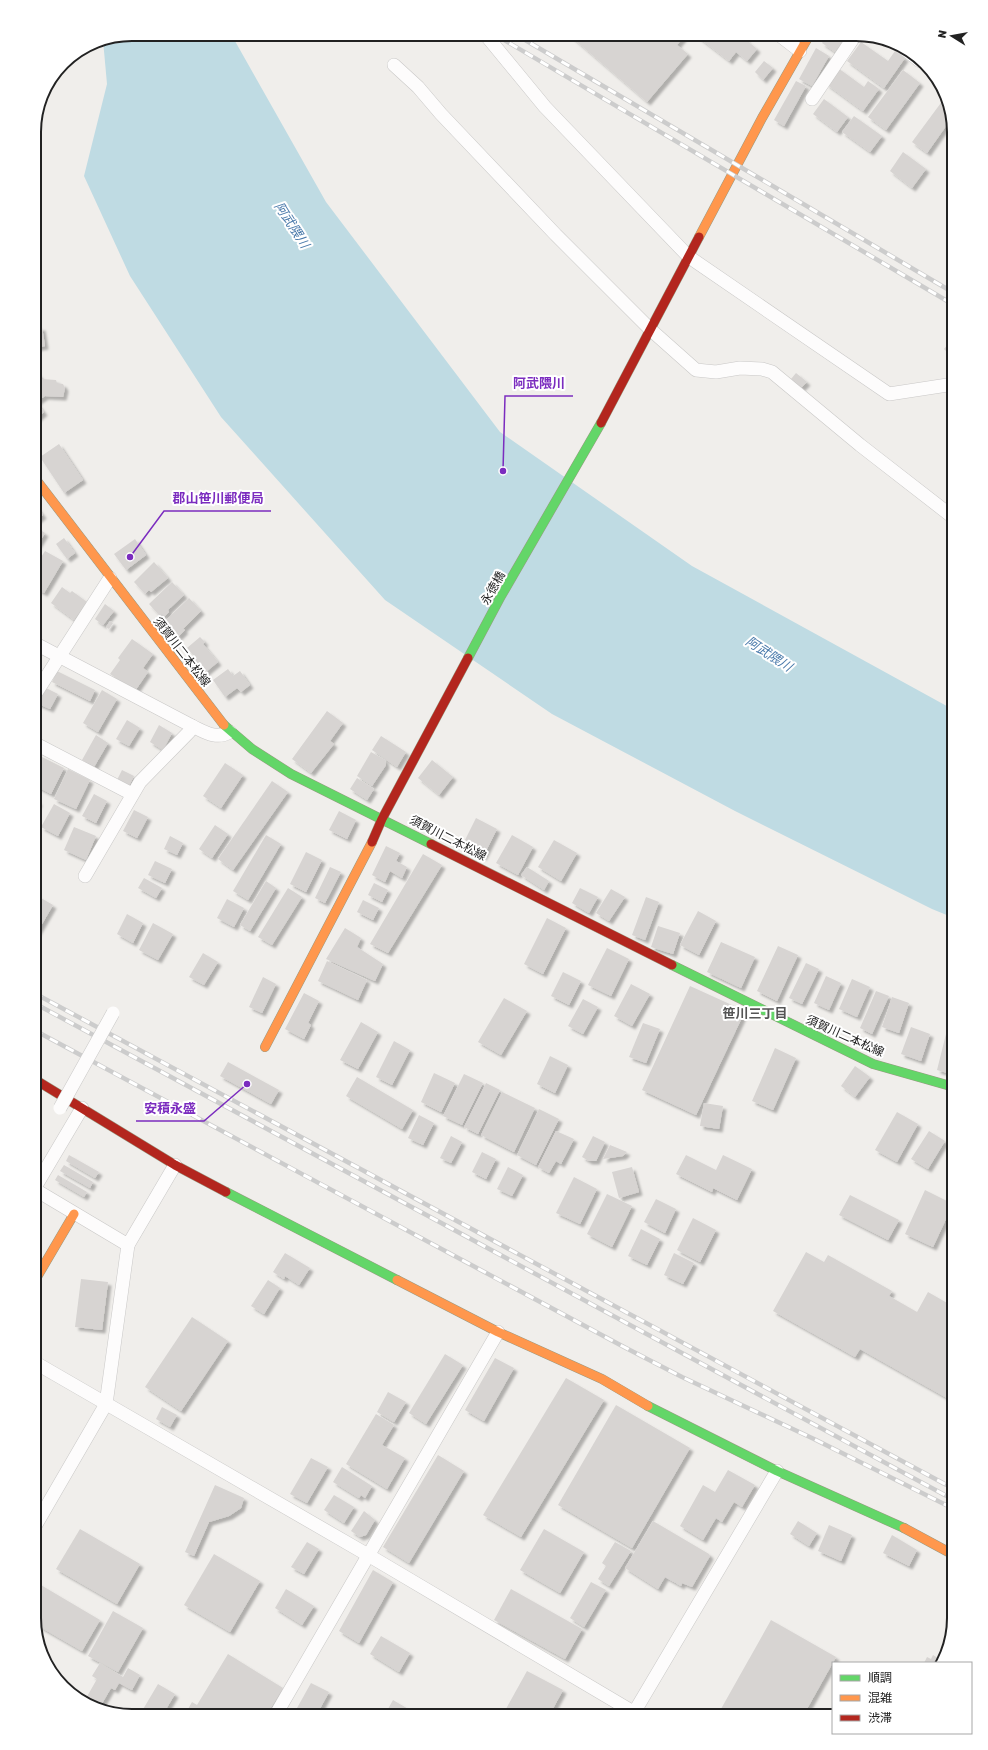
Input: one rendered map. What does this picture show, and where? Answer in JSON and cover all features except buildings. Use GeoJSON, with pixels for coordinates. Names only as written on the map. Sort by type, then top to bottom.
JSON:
{"type":"FeatureCollection","features":[{"type":"Feature","properties":{"kind":"street"},"geometry":{"type":"LineString","coordinates":[[491,41],[545,107],[689,257],[889,394],[947,385]]}},
{"type":"Feature","properties":{"kind":"street"},"geometry":{"type":"LineString","coordinates":[[787,41],[800,51]]}},
{"type":"Feature","properties":{"kind":"street","name":"永徳橋"},"geometry":{"type":"LineString","coordinates":[[265,1047],[375,837],[382,818],[421,749],[501,596],[592,441],[762,118],[806,41]]}},
{"type":"Feature","properties":{"kind":"street"},"geometry":{"type":"LineString","coordinates":[[812,98],[851,41]]}},
{"type":"Feature","properties":{"kind":"street"},"geometry":{"type":"LineString","coordinates":[[394,65],[418,87],[441,114],[556,235],[651,330],[696,370],[716,372],[740,368],[762,369],[772,372],[860,445],[947,513]]}},
{"type":"Feature","properties":{"kind":"street","name":"須賀川二本松線"},"geometry":{"type":"LineString","coordinates":[[41,486],[110,578],[230,732],[248,747],[291,774],[382,818],[831,1044],[873,1064],[947,1085]]}},
{"type":"Feature","properties":{"kind":"street"},"geometry":{"type":"LineString","coordinates":[[41,686],[110,578]]}},
{"type":"Feature","properties":{"kind":"street"},"geometry":{"type":"LineString","coordinates":[[41,648],[192,726],[215,736],[221,736],[230,732]]}},
{"type":"Feature","properties":{"kind":"street"},"geometry":{"type":"LineString","coordinates":[[85,876],[140,782],[189,732],[192,726]]}},
{"type":"Feature","properties":{"kind":"street"},"geometry":{"type":"LineString","coordinates":[[41,747],[132,794]]}},
{"type":"Feature","properties":{"kind":"street"},"geometry":{"type":"LineString","coordinates":[[60,1108],[113,1013]]}},
{"type":"Feature","properties":{"kind":"street"},"geometry":{"type":"LineString","coordinates":[[41,1083],[175,1165],[498,1332],[602,1379],[657,1412],[777,1471],[920,1535],[947,1551]]}},
{"type":"Feature","properties":{"kind":"street"},"geometry":{"type":"LineString","coordinates":[[41,1178],[82,1108]]}},
{"type":"Feature","properties":{"kind":"street"},"geometry":{"type":"LineString","coordinates":[[41,1516],[106,1404],[128,1245],[175,1165]]}},
{"type":"Feature","properties":{"kind":"street"},"geometry":{"type":"LineString","coordinates":[[41,1194],[128,1245]]}},
{"type":"Feature","properties":{"kind":"street"},"geometry":{"type":"LineString","coordinates":[[41,1270],[74,1214]]}},
{"type":"Feature","properties":{"kind":"street"},"geometry":{"type":"LineString","coordinates":[[280,1709],[498,1332]]}},
{"type":"Feature","properties":{"kind":"street"},"geometry":{"type":"LineString","coordinates":[[41,1366],[368,1555],[625,1709]]}},
{"type":"Feature","properties":{"kind":"street"},"geometry":{"type":"LineString","coordinates":[[638,1709],[777,1471]]}},
{"type":"Feature","properties":{"kind":"water"},"geometry":{"type":"Polygon","coordinates":[[[126,41],[235,41],[326,202],[500,432],[692,566],[947,706],[947,915],[735,811],[552,714],[385,600],[221,417],[130,276],[84,176],[107,84],[104,46],[126,41]]]}},
{"type":"Feature","properties":{"kind":"railway"},"geometry":{"type":"LineString","coordinates":[[506,41],[947,301]]}},
{"type":"Feature","properties":{"kind":"railway"},"geometry":{"type":"LineString","coordinates":[[527,41],[947,289]]}},
{"type":"Feature","properties":{"kind":"railway"},"geometry":{"type":"LineString","coordinates":[[41,997],[947,1485]]}},
{"type":"Feature","properties":{"kind":"railway"},"geometry":{"type":"LineString","coordinates":[[41,1007],[947,1496]]}},
{"type":"Feature","properties":{"kind":"railway"},"geometry":{"type":"LineString","coordinates":[[41,1034],[624,1347],[682,1377],[814,1439],[947,1506]]}},
{"type":"Feature","properties":{"kind":"traffic: fast"},"geometry":{"type":"LineString","coordinates":[[468,658],[501,596],[601,423]]}},
{"type":"Feature","properties":{"kind":"traffic: fast"},"geometry":{"type":"LineString","coordinates":[[224,725],[252,749],[291,774],[431,844]]}},
{"type":"Feature","properties":{"kind":"traffic: fast"},"geometry":{"type":"LineString","coordinates":[[672,965],[873,1064],[947,1085]]}},
{"type":"Feature","properties":{"kind":"traffic: fast"},"geometry":{"type":"LineString","coordinates":[[226,1192],[397,1280]]}},
{"type":"Feature","properties":{"kind":"traffic: fast"},"geometry":{"type":"LineString","coordinates":[[648,1406],[777,1471],[904,1528]]}},
{"type":"Feature","properties":{"kind":"traffic: slow"},"geometry":{"type":"LineString","coordinates":[[699,237],[762,118],[806,41]]}},
{"type":"Feature","properties":{"kind":"traffic: slow"},"geometry":{"type":"LineString","coordinates":[[41,486],[224,725]]}},
{"type":"Feature","properties":{"kind":"traffic: slow"},"geometry":{"type":"LineString","coordinates":[[265,1047],[372,842]]}},
{"type":"Feature","properties":{"kind":"traffic: slow"},"geometry":{"type":"LineString","coordinates":[[41,1270],[74,1214]]}},
{"type":"Feature","properties":{"kind":"traffic: slow"},"geometry":{"type":"LineString","coordinates":[[397,1280],[498,1332],[602,1379],[648,1406]]}},
{"type":"Feature","properties":{"kind":"traffic: slow"},"geometry":{"type":"LineString","coordinates":[[904,1528],[947,1551]]}},
{"type":"Feature","properties":{"kind":"traffic: jam"},"geometry":{"type":"LineString","coordinates":[[601,423],[699,237]]}},
{"type":"Feature","properties":{"kind":"traffic: jam"},"geometry":{"type":"LineString","coordinates":[[372,842],[382,819],[468,658]]}},
{"type":"Feature","properties":{"kind":"traffic: jam"},"geometry":{"type":"LineString","coordinates":[[431,844],[672,965]]}},
{"type":"Feature","properties":{"kind":"traffic: jam"},"geometry":{"type":"LineString","coordinates":[[41,1083],[175,1165],[226,1192]]}},
{"type":"Feature","properties":{"kind":"place","name":"阿武隈川"},"geometry":{"type":"Point","coordinates":[503,471]}},
{"type":"Feature","properties":{"kind":"place","name":"郡山笹川郵便局"},"geometry":{"type":"Point","coordinates":[130,557]}},
{"type":"Feature","properties":{"kind":"place","name":"安積永盛"},"geometry":{"type":"Point","coordinates":[247,1084]}},
{"type":"Feature","properties":{"kind":"district","name":"笹川三丁目"},"geometry":{"type":"Point","coordinates":[755,1013]}}]}
